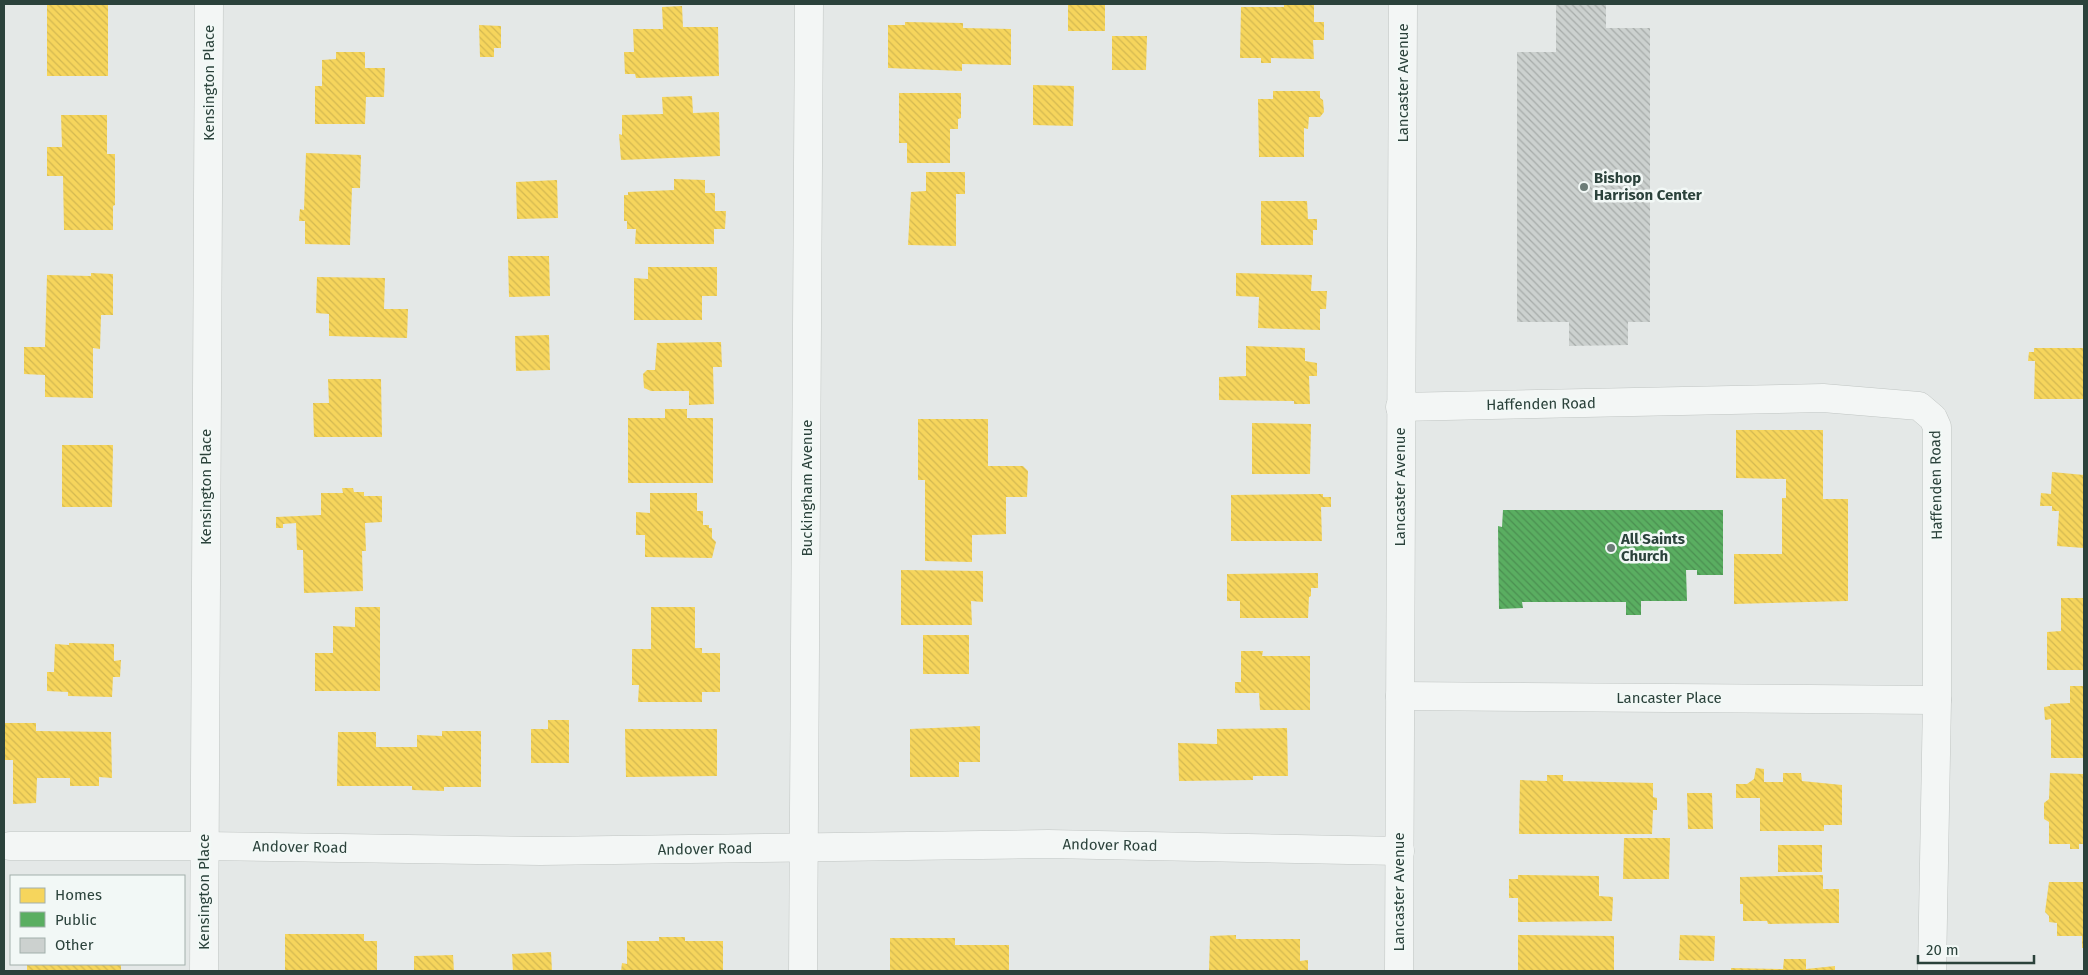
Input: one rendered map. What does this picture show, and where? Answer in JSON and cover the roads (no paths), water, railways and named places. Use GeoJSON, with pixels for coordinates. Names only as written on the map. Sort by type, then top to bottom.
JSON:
{"type":"FeatureCollection","features":[{"type":"Feature","properties":{"kind":"street","name":"Kensington Place"},"geometry":{"type":"LineString","coordinates":[[204,971],[209,4]]}},
{"type":"Feature","properties":{"kind":"street","name":"Buckingham Avenue"},"geometry":{"type":"LineString","coordinates":[[803,971],[809,4]]}},
{"type":"Feature","properties":{"kind":"street","name":"Lancaster Avenue"},"geometry":{"type":"LineString","coordinates":[[1399,971],[1403,4]]}},
{"type":"Feature","properties":{"kind":"street","name":"Haffenden Road"},"geometry":{"type":"LineString","coordinates":[[1400,407],[1823,398],[1919,406],[1933,418],[1938,427],[1937,700],[1932,971]]}},
{"type":"Feature","properties":{"kind":"street","name":"Lancaster Place"},"geometry":{"type":"LineString","coordinates":[[1400,696],[1937,700]]}},
{"type":"Feature","properties":{"kind":"street","name":"Andover Road"},"geometry":{"type":"LineString","coordinates":[[10,846],[204,846],[540,851],[1048,844],[1400,851]]}},
{"type":"Feature","properties":{"kind":"place","name":"Bishop Harrison Center"},"geometry":{"type":"Point","coordinates":[1584,187]}},
{"type":"Feature","properties":{"kind":"place","name":"All Saints Church"},"geometry":{"type":"Point","coordinates":[1611,548]}}]}
